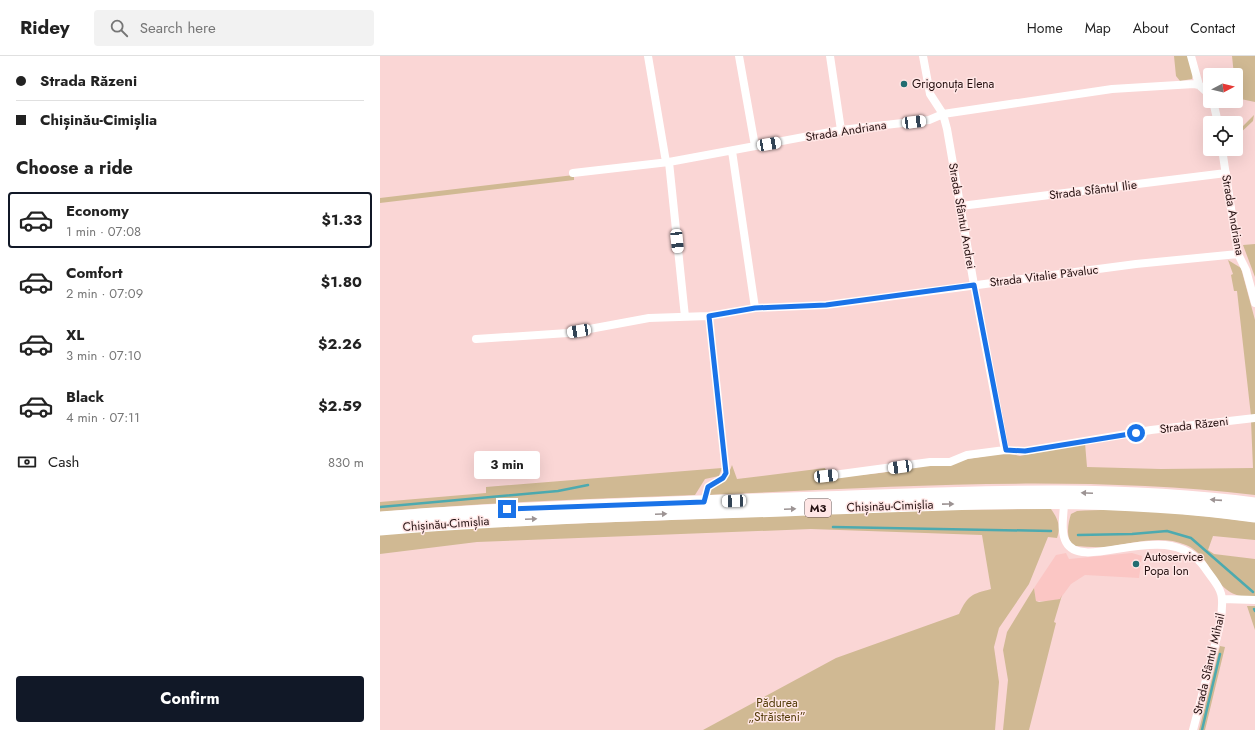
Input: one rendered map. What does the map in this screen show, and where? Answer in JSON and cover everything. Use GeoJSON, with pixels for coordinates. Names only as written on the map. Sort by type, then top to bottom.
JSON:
{"type":"FeatureCollection","features":[{"type":"Feature","properties":{"kind":"highway","name":"Chișinău-Cimișlia"},"geometry":{"type":"LineString","coordinates":[[380,518],[528,508],[948,493],[1061,492],[1142,494],[1255,504]]}},
{"type":"Feature","properties":{"kind":"highway","name":"Chișinău-Cimișlia"},"geometry":{"type":"LineString","coordinates":[[380,529],[595,516],[948,504],[1064,502],[1176,508],[1255,516]]}},
{"type":"Feature","properties":{"kind":"street"},"geometry":{"type":"LineString","coordinates":[[648,56],[668,162],[685,317]]}},
{"type":"Feature","properties":{"kind":"street"},"geometry":{"type":"LineString","coordinates":[[739,56],[755,146]]}},
{"type":"Feature","properties":{"kind":"street"},"geometry":{"type":"LineString","coordinates":[[830,56],[841,130]]}},
{"type":"Feature","properties":{"kind":"street","name":"Strada Sfântul Andrei"},"geometry":{"type":"LineString","coordinates":[[923,56],[930,94],[943,114],[1006,450]]}},
{"type":"Feature","properties":{"kind":"street"},"geometry":{"type":"LineString","coordinates":[[1191,56],[1199,85],[1203,88]]}},
{"type":"Feature","properties":{"kind":"street","name":"Strada Andriana"},"geometry":{"type":"LineString","coordinates":[[573,173],[668,162],[841,130],[929,120],[943,114],[1112,89],[1174,84],[1199,85]]}},
{"type":"Feature","properties":{"kind":"street"},"geometry":{"type":"LineString","coordinates":[[732,151],[755,308]]}},
{"type":"Feature","properties":{"kind":"street","name":"Strada Andriana"},"geometry":{"type":"LineString","coordinates":[[1223,156],[1238,254],[1246,270],[1255,303]]}},
{"type":"Feature","properties":{"kind":"street","name":"Strada Sfântul Ilie"},"geometry":{"type":"LineString","coordinates":[[961,206],[1226,173]]}},
{"type":"Feature","properties":{"kind":"street","name":"Strada Vitalie Păvaluc"},"geometry":{"type":"LineString","coordinates":[[476,339],[568,333],[649,318],[709,316],[755,308],[826,305],[1174,260],[1238,254]]}},
{"type":"Feature","properties":{"kind":"street"},"geometry":{"type":"LineString","coordinates":[[704,502],[708,487],[723,478],[726,473],[709,316]]}},
{"type":"Feature","properties":{"kind":"street","name":"Strada Răzeni"},"geometry":{"type":"LineString","coordinates":[[826,476],[930,462],[950,462],[967,455],[1006,450],[1025,451],[1151,430],[1255,418]]}},
{"type":"Feature","properties":{"kind":"street","name":"Strada Sfântul Mihail"},"geometry":{"type":"LineString","coordinates":[[1064,502],[1064,536],[1066,542],[1072,548],[1078,551],[1098,552],[1153,543],[1180,548],[1200,560],[1216,584],[1222,599],[1220,627],[1193,730]]}},
{"type":"Feature","properties":{"kind":"street","name":"Strada Sfântul Mihail"},"geometry":{"type":"LineString","coordinates":[[1222,599],[1255,600]]}},
{"type":"Feature","properties":{"kind":"shaded area"},"geometry":{"type":"Polygon","coordinates":[[[1066,553],[1069,559],[1132,553],[1142,556],[1139,578],[1085,575],[1071,584],[1060,599],[1036,601],[1034,588],[1056,555],[1066,553]]]}},
{"type":"Feature","properties":{"kind":"green space"},"geometry":{"type":"Polygon","coordinates":[[[1174,56],[1189,56],[1193,75],[1192,79],[1180,81],[1176,76],[1174,56]]]}},
{"type":"Feature","properties":{"kind":"green space"},"geometry":{"type":"Polygon","coordinates":[[[1232,56],[1255,56],[1255,102],[1243,99],[1243,68],[1233,68],[1232,56]]]}},
{"type":"Feature","properties":{"kind":"green space"},"geometry":{"type":"Polygon","coordinates":[[[1254,115],[1253,121],[1243,130],[1243,126],[1254,115]]]}},
{"type":"Feature","properties":{"kind":"green space"},"geometry":{"type":"Polygon","coordinates":[[[574,175],[574,180],[380,203],[380,198],[574,175]]]}},
{"type":"Feature","properties":{"kind":"green space"},"geometry":{"type":"Polygon","coordinates":[[[1255,244],[1255,277],[1243,245],[1255,244]]]}},
{"type":"Feature","properties":{"kind":"green space"},"geometry":{"type":"Polygon","coordinates":[[[1228,260],[1241,268],[1255,320],[1255,416],[1251,416],[1237,291],[1234,291],[1231,275],[1233,274],[1228,260]]]}},
{"type":"Feature","properties":{"kind":"green space"},"geometry":{"type":"Polygon","coordinates":[[[1251,421],[1255,421],[1255,495],[1118,485],[981,484],[707,495],[713,487],[727,475],[732,465],[737,479],[825,468],[828,478],[880,473],[1005,453],[1020,456],[1085,443],[1087,467],[1161,469],[1253,468],[1251,421]]]}},
{"type":"Feature","properties":{"kind":"green space"},"geometry":{"type":"Polygon","coordinates":[[[722,468],[719,476],[705,479],[695,495],[498,503],[380,512],[380,502],[486,493],[486,487],[722,468]]]}},
{"type":"Feature","properties":{"kind":"green space","name":"Pădurea „Străisteni”"},"geometry":{"type":"Polygon","coordinates":[[[1051,509],[1058,523],[1059,530],[1057,538],[1048,537],[1029,584],[999,628],[994,647],[999,682],[995,730],[703,730],[836,658],[959,614],[971,596],[991,589],[982,535],[811,529],[477,542],[380,554],[380,534],[455,528],[938,510],[1051,509]]]}},
{"type":"Feature","properties":{"kind":"green space"},"geometry":{"type":"Polygon","coordinates":[[[1077,511],[1143,511],[1189,514],[1255,522],[1255,540],[1213,536],[1208,550],[1214,554],[1255,559],[1255,597],[1240,596],[1230,592],[1222,585],[1204,559],[1196,551],[1186,545],[1176,542],[1156,540],[1105,547],[1074,546],[1069,539],[1068,526],[1071,514],[1077,511]]]}},
{"type":"Feature","properties":{"kind":"green space"},"geometry":{"type":"Polygon","coordinates":[[[1034,588],[1036,601],[1039,602],[1060,599],[1062,595],[1054,622],[1056,623],[1029,730],[1003,730],[1008,680],[1003,650],[1007,632],[1034,588]]]}},
{"type":"Feature","properties":{"kind":"green space"},"geometry":{"type":"Polygon","coordinates":[[[1247,606],[1255,606],[1255,630],[1247,606]]]}},
{"type":"Feature","properties":{"kind":"green space"},"geometry":{"type":"Polygon","coordinates":[[[1220,646],[1225,647],[1205,730],[1199,730],[1220,646]]]}},
{"type":"Feature","properties":{"kind":"waterway"},"geometry":{"type":"LineString","coordinates":[[380,507],[558,491],[588,485]]}},
{"type":"Feature","properties":{"kind":"waterway"},"geometry":{"type":"LineString","coordinates":[[833,527],[1051,531]]}},
{"type":"Feature","properties":{"kind":"waterway"},"geometry":{"type":"LineString","coordinates":[[1078,535],[1132,534],[1167,531],[1191,538],[1253,592]]}},
{"type":"Feature","properties":{"kind":"waterway"},"geometry":{"type":"LineString","coordinates":[[1202,730],[1220,654]]}},
{"type":"Feature","properties":{"kind":"place","name":"Grigonuța Elena"},"geometry":{"type":"Point","coordinates":[904,84]}},
{"type":"Feature","properties":{"kind":"place","name":"Autoservice Popa Ion"},"geometry":{"type":"Point","coordinates":[1136,564]}},
{"type":"Feature","properties":{"kind":"route"},"geometry":{"type":"LineString","coordinates":[[507,509],[704,502],[704,494],[708,487],[723,478],[726,473],[709,316],[755,308],[787,308],[826,305],[974,285],[1006,450],[1025,451],[1042,447],[1136,433]]}}]}
